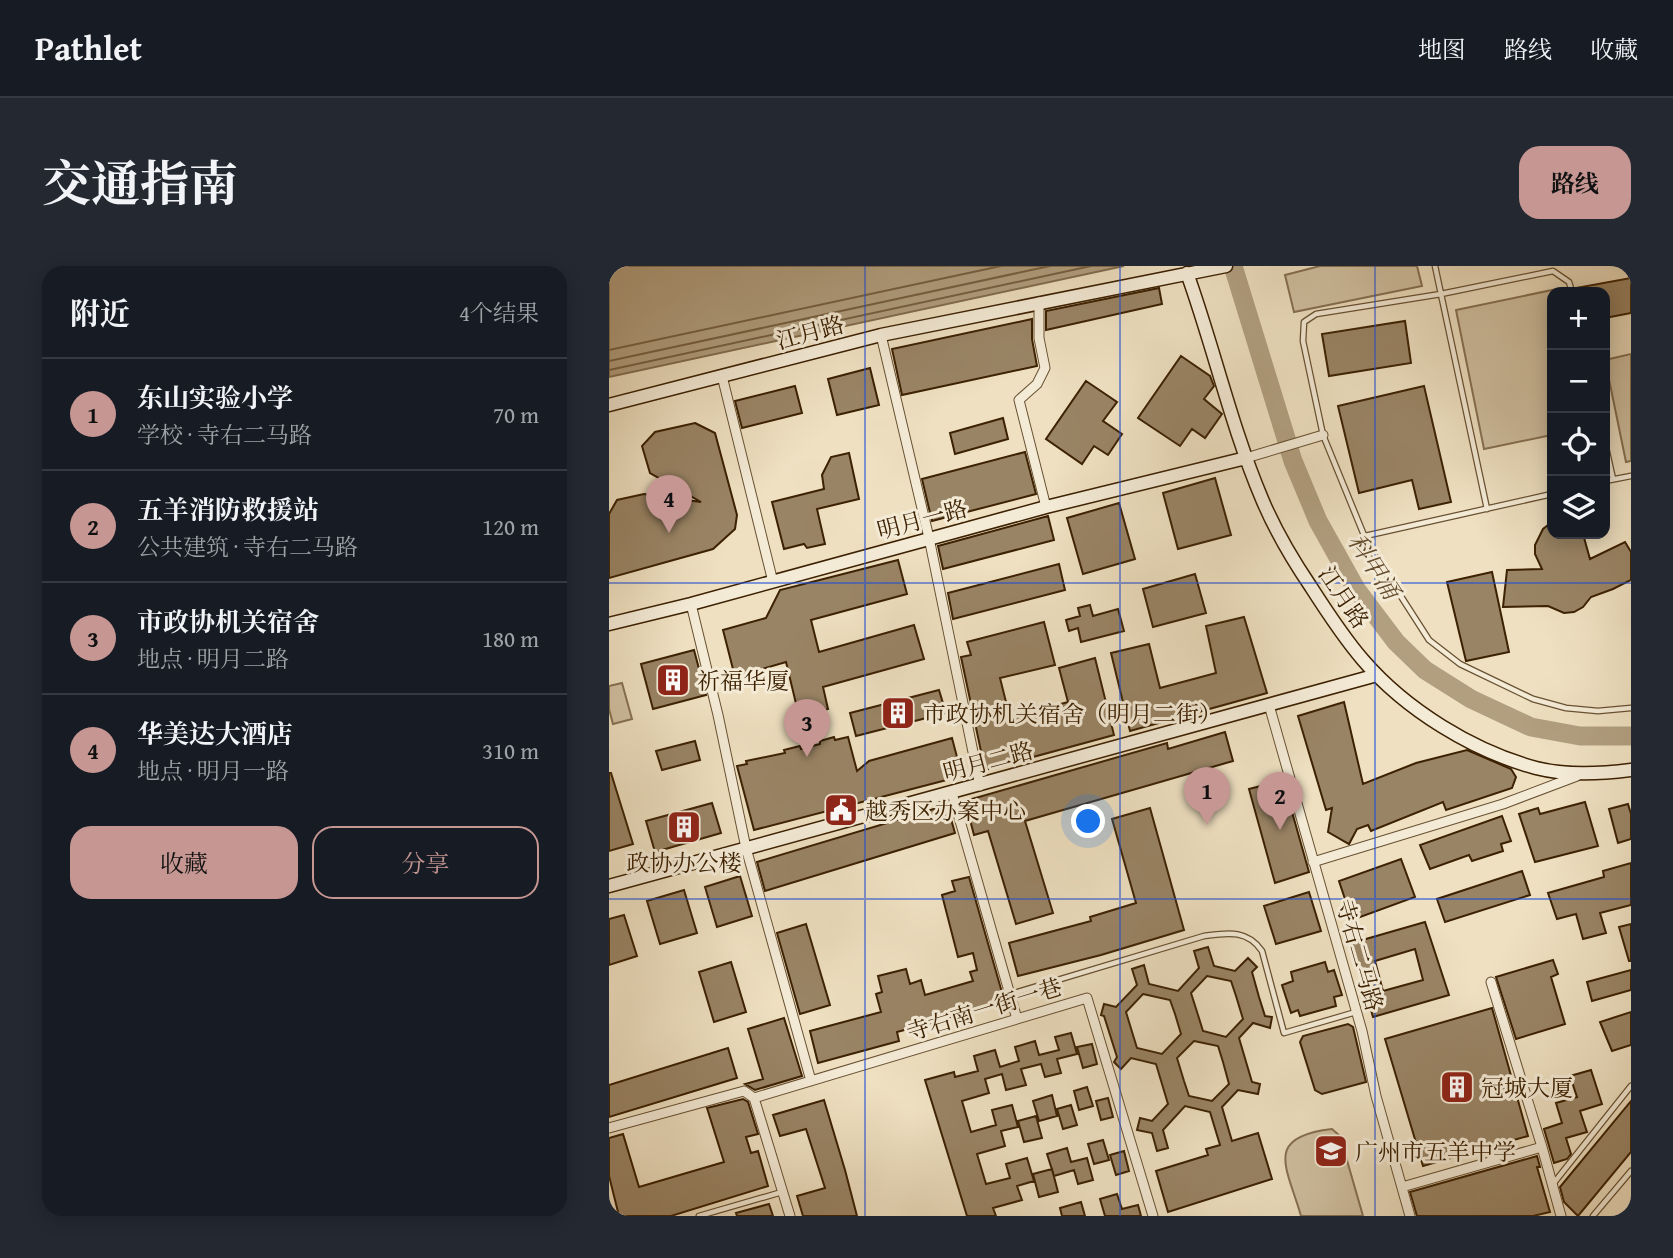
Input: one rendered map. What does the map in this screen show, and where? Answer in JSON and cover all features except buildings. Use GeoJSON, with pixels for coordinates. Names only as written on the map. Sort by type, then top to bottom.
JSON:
{"type":"FeatureCollection","features":[{"type":"Feature","properties":{"kind":"street","name":"江月路"},"geometry":{"type":"LineString","coordinates":[[609,405],[881,335],[1226,266]]}},
{"type":"Feature","properties":{"kind":"street","name":"江月路"},"geometry":{"type":"LineString","coordinates":[[1187,274],[1246,458],[1272,521],[1296,565],[1348,642],[1377,676],[1432,719],[1491,751],[1537,768],[1582,774],[1631,770]]}},
{"type":"Feature","properties":{"kind":"street"},"geometry":{"type":"LineString","coordinates":[[1039,302],[1039,338],[1045,368],[1037,384],[1019,400],[1046,507]]}},
{"type":"Feature","properties":{"kind":"street"},"geometry":{"type":"LineString","coordinates":[[881,335],[929,538],[980,786]]}},
{"type":"Feature","properties":{"kind":"street"},"geometry":{"type":"LineString","coordinates":[[722,376],[773,582]]}},
{"type":"Feature","properties":{"kind":"street"},"geometry":{"type":"LineString","coordinates":[[1246,458],[1323,435]]}},
{"type":"Feature","properties":{"kind":"street","name":"明月一路"},"geometry":{"type":"LineString","coordinates":[[609,624],[1046,507],[1246,458]]}},
{"type":"Feature","properties":{"kind":"street"},"geometry":{"type":"LineString","coordinates":[[691,604],[746,848],[811,1081]]}},
{"type":"Feature","properties":{"kind":"street","name":"明月二路"},"geometry":{"type":"LineString","coordinates":[[609,886],[1377,676]]}},
{"type":"Feature","properties":{"kind":"street","name":"寺右二马路"},"geometry":{"type":"LineString","coordinates":[[1269,705],[1357,1012],[1376,1096],[1410,1216]]}},
{"type":"Feature","properties":{"kind":"street"},"geometry":{"type":"LineString","coordinates":[[1313,862],[1503,803],[1582,774]]}},
{"type":"Feature","properties":{"kind":"street"},"geometry":{"type":"LineString","coordinates":[[952,793],[1017,1019]]}},
{"type":"Feature","properties":{"kind":"street"},"geometry":{"type":"LineString","coordinates":[[1491,982],[1561,1216]]}},
{"type":"Feature","properties":{"kind":"street","name":"寺右南一街一巷"},"geometry":{"type":"LineString","coordinates":[[609,1128],[744,1091],[754,1098],[1087,998],[1153,1216]]}},
{"type":"Feature","properties":{"kind":"street"},"geometry":{"type":"LineString","coordinates":[[754,1098],[790,1216]]}},
{"type":"Feature","properties":{"kind":"street"},"geometry":{"type":"LineString","coordinates":[[1402,1187],[1542,1147]]}},
{"type":"Feature","properties":{"kind":"lane"},"geometry":{"type":"LineString","coordinates":[[1435,266],[1487,509]]}},
{"type":"Feature","properties":{"kind":"lane"},"geometry":{"type":"LineString","coordinates":[[1570,287],[1569,282],[1553,268],[1440,294],[1316,314],[1304,322],[1303,341],[1323,435],[1365,536],[1429,640],[1460,664],[1533,699],[1566,708],[1598,711],[1631,708]]}},
{"type":"Feature","properties":{"kind":"lane"},"geometry":{"type":"LineString","coordinates":[[1610,466],[1613,479]]}},
{"type":"Feature","properties":{"kind":"lane"},"geometry":{"type":"LineString","coordinates":[[1610,480],[1631,476]]}},
{"type":"Feature","properties":{"kind":"lane"},"geometry":{"type":"LineString","coordinates":[[1365,536],[1547,495]]}},
{"type":"Feature","properties":{"kind":"lane"},"geometry":{"type":"LineString","coordinates":[[1010,994],[1204,936],[1227,933],[1255,941],[1262,951],[1284,1032],[1357,1012]]}},
{"type":"Feature","properties":{"kind":"lane"},"geometry":{"type":"LineString","coordinates":[[1552,1185],[1631,1086]]}},
{"type":"Feature","properties":{"kind":"lane"},"geometry":{"type":"LineString","coordinates":[[1593,1216],[1631,1171]]}},
{"type":"Feature","properties":{"kind":"lane"},"geometry":{"type":"LineString","coordinates":[[699,1216],[782,1192]]}},
{"type":"Feature","properties":{"kind":"shaded area"},"geometry":{"type":"Polygon","coordinates":[[[1320,266],[1417,266],[1422,286],[1294,312],[1285,275],[1320,266]]]}},
{"type":"Feature","properties":{"kind":"shaded area"},"geometry":{"type":"Polygon","coordinates":[[[1547,291],[1547,436],[1484,449],[1456,310],[1547,291]]]}},
{"type":"Feature","properties":{"kind":"shaded area"},"geometry":{"type":"Polygon","coordinates":[[[1631,354],[1631,461],[1626,462],[1610,384],[1610,359],[1631,354]]]}},
{"type":"Feature","properties":{"kind":"shaded area"},"geometry":{"type":"Polygon","coordinates":[[[622,683],[632,719],[613,724],[609,709],[609,686],[622,683]]]}},
{"type":"Feature","properties":{"kind":"shaded area"},"geometry":{"type":"Polygon","coordinates":[[[1332,1129],[1340,1136],[1363,1216],[1301,1216],[1286,1169],[1288,1147],[1296,1139],[1310,1133],[1332,1129]]]}},
{"type":"Feature","properties":{"kind":"water"},"geometry":{"type":"Polygon","coordinates":[[[609,266],[1124,266],[609,377],[609,266]]]}},
{"type":"Feature","properties":{"kind":"waterway","name":"科甲涌"},"geometry":{"type":"LineString","coordinates":[[1233,266],[1293,461],[1318,521],[1356,589],[1396,642],[1425,670],[1471,699],[1531,727],[1580,736],[1631,736]]}},
{"type":"Feature","properties":{"kind":"place","name":"华美达大酒店"},"geometry":{"type":"Point","coordinates":[669,533]}},
{"type":"Feature","properties":{"kind":"place","name":"祈福华厦"},"geometry":{"type":"Point","coordinates":[673,680]}},
{"type":"Feature","properties":{"kind":"place","name":"市政协机关宿舍（明月二街）"},"geometry":{"type":"Point","coordinates":[898,713]}},
{"type":"Feature","properties":{"kind":"place","name":"市政协机关宿舍"},"geometry":{"type":"Point","coordinates":[807,757]}},
{"type":"Feature","properties":{"kind":"place","name":"越秀区办案中心"},"geometry":{"type":"Point","coordinates":[841,810]}},
{"type":"Feature","properties":{"kind":"place","name":"东山实验小学"},"geometry":{"type":"Point","coordinates":[1207,825]}},
{"type":"Feature","properties":{"kind":"place","name":"政协办公楼"},"geometry":{"type":"Point","coordinates":[684,827]}},
{"type":"Feature","properties":{"kind":"place","name":"五羊消防救援站"},"geometry":{"type":"Point","coordinates":[1280,830]}},
{"type":"Feature","properties":{"kind":"place","name":"冠城大厦"},"geometry":{"type":"Point","coordinates":[1457,1087]}},
{"type":"Feature","properties":{"kind":"place","name":"广州市五羊中学"},"geometry":{"type":"Point","coordinates":[1331,1151]}}]}
